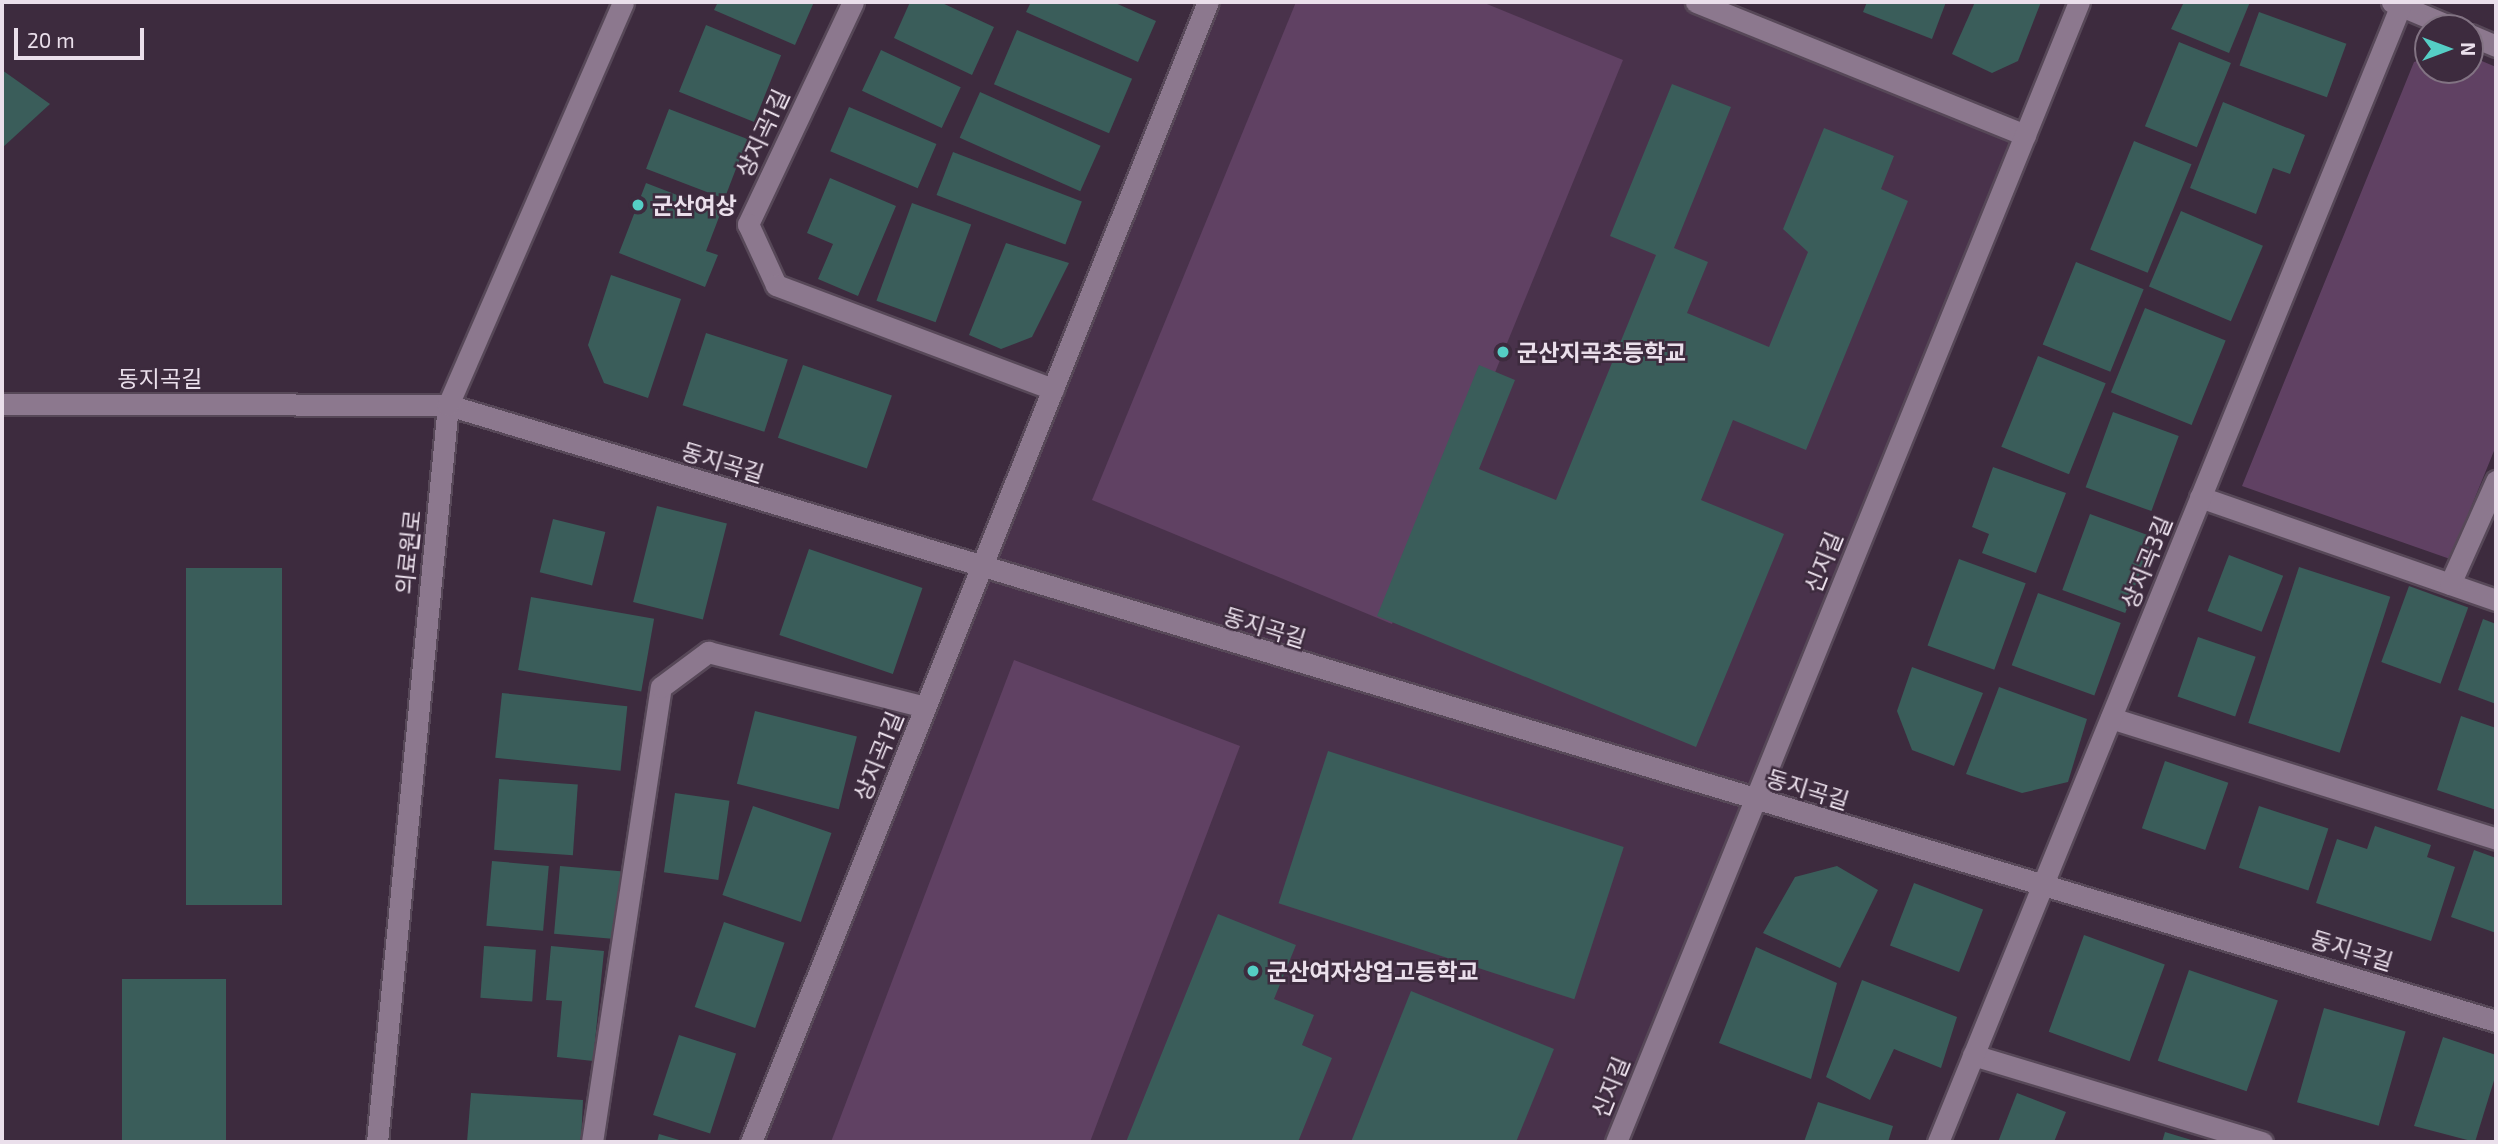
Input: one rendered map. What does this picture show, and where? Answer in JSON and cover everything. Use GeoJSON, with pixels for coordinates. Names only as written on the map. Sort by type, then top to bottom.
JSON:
{"type":"FeatureCollection","features":[{"type":"Feature","properties":{"kind":"street","name":"의료원로"},"geometry":{"type":"LineString","coordinates":[[377,1142],[448,405],[623,2]]}},
{"type":"Feature","properties":{"kind":"street","name":"상지곡1길"},"geometry":{"type":"LineString","coordinates":[[853,2],[748,223],[776,285],[1053,389]]}},
{"type":"Feature","properties":{"kind":"street","name":"상지곡1길"},"geometry":{"type":"LineString","coordinates":[[751,1142],[1208,2]]}},
{"type":"Feature","properties":{"kind":"street"},"geometry":{"type":"LineString","coordinates":[[1696,2],[2025,135]]}},
{"type":"Feature","properties":{"kind":"street","name":"신지길"},"geometry":{"type":"LineString","coordinates":[[1616,1142],[2079,2]]}},
{"type":"Feature","properties":{"kind":"street"},"geometry":{"type":"LineString","coordinates":[[2398,3],[2423,14]]}},
{"type":"Feature","properties":{"kind":"street","name":"상지곡3길"},"geometry":{"type":"LineString","coordinates":[[1938,1142],[2398,3]]}},
{"type":"Feature","properties":{"kind":"street","name":"동지곡길"},"geometry":{"type":"LineString","coordinates":[[2,404],[448,405],[981,569],[2496,1021]]}},
{"type":"Feature","properties":{"kind":"street"},"geometry":{"type":"LineString","coordinates":[[2451,584],[2496,481]]}},
{"type":"Feature","properties":{"kind":"street"},"geometry":{"type":"LineString","coordinates":[[2200,498],[2496,600]]}},
{"type":"Feature","properties":{"kind":"street"},"geometry":{"type":"LineString","coordinates":[[592,1142],[662,687],[708,652],[925,707]]}},
{"type":"Feature","properties":{"kind":"street"},"geometry":{"type":"LineString","coordinates":[[2111,718],[2496,839]]}},
{"type":"Feature","properties":{"kind":"street"},"geometry":{"type":"LineString","coordinates":[[1973,1055],[2262,1142]]}},
{"type":"Feature","properties":{"kind":"shaded area"},"geometry":{"type":"Polygon","coordinates":[[[1208,2],[1696,2],[2025,135],[1616,1142],[751,1142],[1208,2]]]}},
{"type":"Feature","properties":{"kind":"shaded area"},"geometry":{"type":"Polygon","coordinates":[[[1296,2],[1482,2],[1623,60],[1392,624],[1092,500],[1296,2]]]}},
{"type":"Feature","properties":{"kind":"shaded area"},"geometry":{"type":"Polygon","coordinates":[[[2414,62],[2414,84],[2484,84],[2484,62],[2496,67],[2496,446],[2450,559],[2242,486],[2414,62]]]}},
{"type":"Feature","properties":{"kind":"shaded area"},"geometry":{"type":"Polygon","coordinates":[[[1014,660],[1240,746],[1090,1142],[831,1142],[1014,660]]]}},
{"type":"Feature","properties":{"kind":"building"},"geometry":{"type":"Polygon","coordinates":[[[718,2],[814,2],[795,45],[714,10],[718,2]]]}},
{"type":"Feature","properties":{"kind":"building"},"geometry":{"type":"Polygon","coordinates":[[[910,2],[940,2],[994,27],[972,75],[894,38],[910,2]]]}},
{"type":"Feature","properties":{"kind":"building"},"geometry":{"type":"Polygon","coordinates":[[[1031,2],[1113,2],[1156,21],[1138,62],[1026,12],[1031,2]]]}},
{"type":"Feature","properties":{"kind":"building"},"geometry":{"type":"Polygon","coordinates":[[[1867,2],[1946,2],[1932,39],[1863,12],[1867,2]]]}},
{"type":"Feature","properties":{"kind":"building"},"geometry":{"type":"Polygon","coordinates":[[[1975,2],[2041,2],[2018,61],[1992,73],[1952,54],[1975,2]]]}},
{"type":"Feature","properties":{"kind":"building"},"geometry":{"type":"Polygon","coordinates":[[[2184,2],[2250,2],[2229,53],[2171,29],[2184,2]]]}},
{"type":"Feature","properties":{"kind":"building"},"geometry":{"type":"Polygon","coordinates":[[[2259,12],[2346,44],[2327,97],[2240,66],[2259,12]]]}},
{"type":"Feature","properties":{"kind":"building"},"geometry":{"type":"Polygon","coordinates":[[[706,25],[781,55],[754,122],[679,92],[706,25]]]}},
{"type":"Feature","properties":{"kind":"building"},"geometry":{"type":"Polygon","coordinates":[[[1017,30],[1132,79],[1109,133],[994,84],[1017,30]]]}},
{"type":"Feature","properties":{"kind":"building"},"geometry":{"type":"Polygon","coordinates":[[[2179,42],[2231,63],[2197,147],[2145,126],[2179,42]]]}},
{"type":"Feature","properties":{"kind":"building"},"geometry":{"type":"Polygon","coordinates":[[[881,50],[961,87],[942,128],[862,91],[881,50]]]}},
{"type":"Feature","properties":{"kind":"building"},"geometry":{"type":"Polygon","coordinates":[[[2,70],[50,104],[2,148],[2,70]]]}},
{"type":"Feature","properties":{"kind":"building"},"geometry":{"type":"Polygon","coordinates":[[[1672,84],[1731,107],[1674,248],[1708,262],[1687,313],[1769,347],[1808,252],[1783,229],[1824,128],[1894,156],[1881,189],[1908,201],[1806,450],[1733,420],[1701,500],[1784,534],[1696,747],[1377,616],[1479,365],[1515,380],[1479,469],[1556,500],[1656,255],[1610,236],[1672,84]]]}},
{"type":"Feature","properties":{"kind":"building"},"geometry":{"type":"Polygon","coordinates":[[[980,92],[1101,146],[1080,191],[960,138],[980,92]]]}},
{"type":"Feature","properties":{"kind":"building"},"geometry":{"type":"Polygon","coordinates":[[[2223,102],[2305,135],[2290,174],[2273,168],[2256,214],[2190,188],[2223,102]]]}},
{"type":"Feature","properties":{"kind":"building"},"geometry":{"type":"Polygon","coordinates":[[[849,107],[936,144],[918,188],[830,151],[849,107]]]}},
{"type":"Feature","properties":{"kind":"building"},"geometry":{"type":"Polygon","coordinates":[[[669,109],[747,139],[724,199],[646,169],[669,109]]]}},
{"type":"Feature","properties":{"kind":"building"},"geometry":{"type":"Polygon","coordinates":[[[2134,141],[2191,164],[2148,273],[2090,249],[2134,141]]]}},
{"type":"Feature","properties":{"kind":"building"},"geometry":{"type":"Polygon","coordinates":[[[953,152],[1082,201],[1065,244],[937,195],[953,152]]]}},
{"type":"Feature","properties":{"kind":"building"},"geometry":{"type":"Polygon","coordinates":[[[830,178],[896,206],[858,296],[818,279],[833,244],[807,233],[830,178]]]}},
{"type":"Feature","properties":{"kind":"building"},"geometry":{"type":"Polygon","coordinates":[[[646,183],[721,212],[706,251],[718,255],[705,287],[619,253],[646,183]]]}},
{"type":"Feature","properties":{"kind":"building"},"geometry":{"type":"Polygon","coordinates":[[[912,203],[971,225],[936,322],[876,301],[912,203]]]}},
{"type":"Feature","properties":{"kind":"building"},"geometry":{"type":"Polygon","coordinates":[[[2181,211],[2263,246],[2231,321],[2149,286],[2181,211]]]}},
{"type":"Feature","properties":{"kind":"building"},"geometry":{"type":"Polygon","coordinates":[[[1006,243],[1069,263],[1032,337],[1001,349],[969,335],[1006,243]]]}},
{"type":"Feature","properties":{"kind":"building"},"geometry":{"type":"Polygon","coordinates":[[[2076,262],[2144,289],[2110,372],[2043,345],[2076,262]]]}},
{"type":"Feature","properties":{"kind":"building"},"geometry":{"type":"Polygon","coordinates":[[[611,275],[681,299],[648,398],[604,383],[588,345],[611,275]]]}},
{"type":"Feature","properties":{"kind":"building"},"geometry":{"type":"Polygon","coordinates":[[[2145,308],[2226,341],[2192,425],[2111,392],[2145,308]]]}},
{"type":"Feature","properties":{"kind":"building"},"geometry":{"type":"Polygon","coordinates":[[[706,333],[788,360],[764,432],[683,405],[706,333]]]}},
{"type":"Feature","properties":{"kind":"building"},"geometry":{"type":"Polygon","coordinates":[[[2038,356],[2106,383],[2069,474],[2001,447],[2038,356]]]}},
{"type":"Feature","properties":{"kind":"building"},"geometry":{"type":"Polygon","coordinates":[[[803,365],[892,396],[867,468],[778,438],[803,365]]]}},
{"type":"Feature","properties":{"kind":"building"},"geometry":{"type":"Polygon","coordinates":[[[2113,412],[2179,436],[2151,511],[2086,487],[2113,412]]]}},
{"type":"Feature","properties":{"kind":"building"},"geometry":{"type":"Polygon","coordinates":[[[1993,467],[2066,493],[2036,573],[1982,553],[1989,534],[1972,527],[1993,467]]]}},
{"type":"Feature","properties":{"kind":"building"},"geometry":{"type":"Polygon","coordinates":[[[657,506],[727,523],[703,619],[633,602],[657,506]]]}},
{"type":"Feature","properties":{"kind":"building"},"geometry":{"type":"Polygon","coordinates":[[[2090,514],[2153,537],[2125,613],[2062,590],[2090,514]]]}},
{"type":"Feature","properties":{"kind":"building"},"geometry":{"type":"Polygon","coordinates":[[[553,519],[605,532],[592,585],[540,572],[553,519]]]}},
{"type":"Feature","properties":{"kind":"building"},"geometry":{"type":"Polygon","coordinates":[[[809,549],[922,588],[893,674],[779,635],[809,549]]]}},
{"type":"Feature","properties":{"kind":"building"},"geometry":{"type":"Polygon","coordinates":[[[2229,555],[2283,576],[2262,632],[2207,611],[2229,555]]]}},
{"type":"Feature","properties":{"kind":"building"},"geometry":{"type":"Polygon","coordinates":[[[1959,559],[2026,583],[1994,670],[1928,645],[1959,559]]]}},
{"type":"Feature","properties":{"kind":"building"},"geometry":{"type":"Polygon","coordinates":[[[2299,567],[2390,597],[2340,753],[2248,723],[2299,567]]]}},
{"type":"Feature","properties":{"kind":"building"},"geometry":{"type":"Polygon","coordinates":[[[186,568],[282,568],[282,905],[186,905],[186,568]]]}},
{"type":"Feature","properties":{"kind":"building"},"geometry":{"type":"Polygon","coordinates":[[[2409,586],[2468,608],[2440,684],[2381,662],[2409,586]]]}},
{"type":"Feature","properties":{"kind":"building"},"geometry":{"type":"Polygon","coordinates":[[[2038,593],[2121,623],[2094,695],[2012,665],[2038,593]]]}},
{"type":"Feature","properties":{"kind":"building"},"geometry":{"type":"Polygon","coordinates":[[[531,597],[654,619],[641,692],[518,670],[531,597]]]}},
{"type":"Feature","properties":{"kind":"building"},"geometry":{"type":"Polygon","coordinates":[[[2483,619],[2496,624],[2496,704],[2458,690],[2483,619]]]}},
{"type":"Feature","properties":{"kind":"building"},"geometry":{"type":"Polygon","coordinates":[[[2198,637],[2256,657],[2235,716],[2177,697],[2198,637]]]}},
{"type":"Feature","properties":{"kind":"building"},"geometry":{"type":"Polygon","coordinates":[[[1912,667],[1983,693],[1954,766],[1912,750],[1897,711],[1912,667]]]}},
{"type":"Feature","properties":{"kind":"building"},"geometry":{"type":"Polygon","coordinates":[[[1999,687],[2087,719],[2068,782],[2022,793],[1966,774],[1999,687]]]}},
{"type":"Feature","properties":{"kind":"building"},"geometry":{"type":"Polygon","coordinates":[[[502,693],[627,706],[621,771],[495,758],[502,693]]]}},
{"type":"Feature","properties":{"kind":"building"},"geometry":{"type":"Polygon","coordinates":[[[755,711],[857,736],[839,809],[737,784],[755,711]]]}},
{"type":"Feature","properties":{"kind":"building"},"geometry":{"type":"Polygon","coordinates":[[[2461,716],[2496,728],[2496,810],[2437,790],[2461,716]]]}},
{"type":"Feature","properties":{"kind":"building"},"geometry":{"type":"Polygon","coordinates":[[[1328,751],[1624,847],[1574,999],[1279,903],[1328,751]]]}},
{"type":"Feature","properties":{"kind":"building"},"geometry":{"type":"Polygon","coordinates":[[[2165,761],[2228,783],[2205,850],[2142,828],[2165,761]]]}},
{"type":"Feature","properties":{"kind":"building"},"geometry":{"type":"Polygon","coordinates":[[[499,779],[578,785],[573,855],[494,850],[499,779]]]}},
{"type":"Feature","properties":{"kind":"building"},"geometry":{"type":"Polygon","coordinates":[[[675,793],[729,801],[718,880],[664,872],[675,793]]]}},
{"type":"Feature","properties":{"kind":"building"},"geometry":{"type":"Polygon","coordinates":[[[753,806],[831,833],[801,922],[722,895],[753,806]]]}},
{"type":"Feature","properties":{"kind":"building"},"geometry":{"type":"Polygon","coordinates":[[[2259,806],[2328,829],[2308,890],[2239,868],[2259,806]]]}},
{"type":"Feature","properties":{"kind":"building"},"geometry":{"type":"Polygon","coordinates":[[[2375,826],[2431,845],[2427,857],[2455,867],[2431,941],[2316,903],[2337,839],[2367,849],[2375,826]]]}},
{"type":"Feature","properties":{"kind":"building"},"geometry":{"type":"Polygon","coordinates":[[[2474,850],[2496,858],[2496,933],[2451,917],[2474,850]]]}},
{"type":"Feature","properties":{"kind":"building"},"geometry":{"type":"Polygon","coordinates":[[[492,861],[549,866],[543,931],[486,926],[492,861]]]}},
{"type":"Feature","properties":{"kind":"building"},"geometry":{"type":"Polygon","coordinates":[[[560,866],[621,871],[615,939],[554,934],[560,866]]]}},
{"type":"Feature","properties":{"kind":"building"},"geometry":{"type":"Polygon","coordinates":[[[1837,866],[1878,890],[1840,968],[1763,933],[1795,877],[1837,866]]]}},
{"type":"Feature","properties":{"kind":"building"},"geometry":{"type":"Polygon","coordinates":[[[1914,883],[1983,910],[1959,972],[1890,946],[1914,883]]]}},
{"type":"Feature","properties":{"kind":"building"},"geometry":{"type":"Polygon","coordinates":[[[1218,914],[1296,945],[1274,999],[1314,1015],[1302,1045],[1332,1058],[1298,1142],[1126,1142],[1218,914]]]}},
{"type":"Feature","properties":{"kind":"building"},"geometry":{"type":"Polygon","coordinates":[[[724,922],[785,943],[755,1028],[695,1007],[724,922]]]}},
{"type":"Feature","properties":{"kind":"building"},"geometry":{"type":"Polygon","coordinates":[[[2084,935],[2165,964],[2130,1061],[2049,1032],[2084,935]]]}},
{"type":"Feature","properties":{"kind":"building"},"geometry":{"type":"Polygon","coordinates":[[[484,946],[536,950],[532,1002],[480,998],[484,946]]]}},
{"type":"Feature","properties":{"kind":"building"},"geometry":{"type":"Polygon","coordinates":[[[551,946],[604,951],[593,1061],[557,1057],[562,1001],[546,1000],[551,946]]]}},
{"type":"Feature","properties":{"kind":"building"},"geometry":{"type":"Polygon","coordinates":[[[1756,947],[1837,983],[1811,1079],[1719,1043],[1756,947]]]}},
{"type":"Feature","properties":{"kind":"building"},"geometry":{"type":"Polygon","coordinates":[[[2189,970],[2278,1001],[2247,1091],[2158,1061],[2189,970]]]}},
{"type":"Feature","properties":{"kind":"building"},"geometry":{"type":"Polygon","coordinates":[[[122,979],[226,979],[226,1142],[122,1142],[122,979]]]}},
{"type":"Feature","properties":{"kind":"building"},"geometry":{"type":"Polygon","coordinates":[[[1862,980],[1957,1017],[1941,1068],[1894,1049],[1870,1100],[1826,1077],[1862,980]]]}},
{"type":"Feature","properties":{"kind":"building"},"geometry":{"type":"Polygon","coordinates":[[[1411,991],[1554,1049],[1516,1142],[1351,1142],[1411,991]]]}},
{"type":"Feature","properties":{"kind":"building"},"geometry":{"type":"Polygon","coordinates":[[[2324,1008],[2406,1031],[2379,1126],[2297,1102],[2324,1008]]]}},
{"type":"Feature","properties":{"kind":"building"},"geometry":{"type":"Polygon","coordinates":[[[679,1035],[736,1054],[710,1133],[653,1115],[679,1035]]]}},
{"type":"Feature","properties":{"kind":"building"},"geometry":{"type":"Polygon","coordinates":[[[2443,1037],[2496,1055],[2496,1074],[2475,1142],[2414,1126],[2443,1037]]]}},
{"type":"Feature","properties":{"kind":"building"},"geometry":{"type":"Polygon","coordinates":[[[471,1093],[583,1100],[581,1142],[467,1142],[471,1093]]]}},
{"type":"Feature","properties":{"kind":"building"},"geometry":{"type":"Polygon","coordinates":[[[2017,1093],[2066,1112],[2054,1142],[1998,1142],[2017,1093]]]}},
{"type":"Feature","properties":{"kind":"building"},"geometry":{"type":"Polygon","coordinates":[[[1818,1102],[1893,1126],[1888,1142],[1804,1142],[1818,1102]]]}},
{"type":"Feature","properties":{"kind":"building"},"geometry":{"type":"Polygon","coordinates":[[[2165,1132],[2198,1142],[2162,1142],[2165,1132]]]}},
{"type":"Feature","properties":{"kind":"building"},"geometry":{"type":"Polygon","coordinates":[[[659,1134],[686,1142],[657,1142],[659,1134]]]}},
{"type":"Feature","properties":{"kind":"place","name":"군산여상"},"geometry":{"type":"Point","coordinates":[638,205]}},
{"type":"Feature","properties":{"kind":"place","name":"군산지곡초등학교"},"geometry":{"type":"Point","coordinates":[1503,352]}},
{"type":"Feature","properties":{"kind":"place","name":"군산여자상업고등학교"},"geometry":{"type":"Point","coordinates":[1253,971]}}]}
